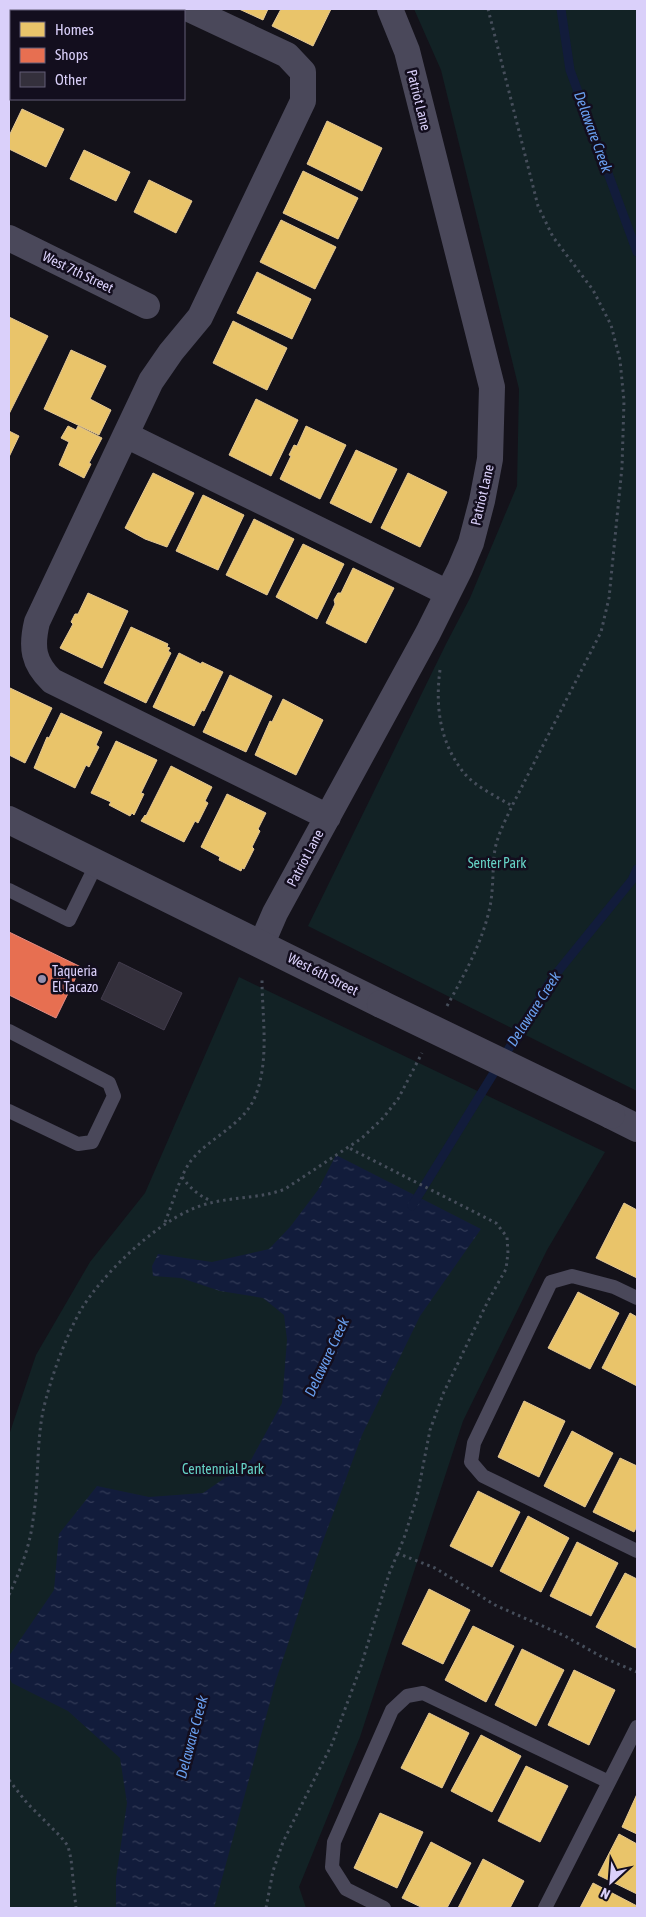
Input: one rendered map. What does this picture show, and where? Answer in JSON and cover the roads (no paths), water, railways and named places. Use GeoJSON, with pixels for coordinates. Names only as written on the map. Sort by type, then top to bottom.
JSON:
{"type":"FeatureCollection","features":[{"type":"Feature","properties":{"kind":"street"},"geometry":{"type":"LineString","coordinates":[[190,9],[287,55],[304,72],[303,101],[200,317],[171,352],[151,381],[37,622],[33,638],[37,662],[44,674],[52,681],[328,817]]}},
{"type":"Feature","properties":{"kind":"street","name":"Patriot Lane"},"geometry":{"type":"LineString","coordinates":[[262,943],[275,914],[448,593],[470,542],[482,501],[490,459],[492,387],[407,51],[390,9]]}},
{"type":"Feature","properties":{"kind":"street","name":"West 7th Street"},"geometry":{"type":"LineString","coordinates":[[9,238],[147,306]]}},
{"type":"Feature","properties":{"kind":"street"},"geometry":{"type":"LineString","coordinates":[[126,435],[448,593]]}},
{"type":"Feature","properties":{"kind":"street","name":"West 6th Street"},"geometry":{"type":"LineString","coordinates":[[9,820],[637,1128]]}},
{"type":"Feature","properties":{"kind":"lane"},"geometry":{"type":"LineString","coordinates":[[9,890],[69,920],[97,863]]}},
{"type":"Feature","properties":{"kind":"lane"},"geometry":{"type":"LineString","coordinates":[[9,1032],[109,1083],[114,1096],[92,1142],[78,1144],[9,1111]]}},
{"type":"Feature","properties":{"kind":"lane"},"geometry":{"type":"LineString","coordinates":[[637,1298],[614,1287],[572,1276],[551,1282],[474,1443],[471,1462],[483,1476],[637,1550]]}},
{"type":"Feature","properties":{"kind":"lane"},"geometry":{"type":"LineString","coordinates":[[384,1908],[346,1889],[332,1867],[334,1842],[392,1710],[407,1696],[423,1693],[609,1782]]}},
{"type":"Feature","properties":{"kind":"lane"},"geometry":{"type":"LineString","coordinates":[[545,1908],[637,1727]]}},
{"type":"Feature","properties":{"kind":"water"},"geometry":{"type":"Polygon","coordinates":[[[336,1155],[481,1229],[420,1316],[362,1435],[316,1560],[276,1680],[214,1908],[116,1908],[116,1878],[127,1803],[120,1758],[68,1711],[12,1683],[9,1677],[9,1656],[54,1590],[59,1534],[97,1486],[149,1497],[203,1493],[251,1460],[282,1403],[287,1340],[284,1315],[263,1298],[220,1291],[181,1278],[153,1276],[152,1266],[158,1254],[212,1262],[269,1249],[290,1227],[318,1190],[336,1155]]]}},
{"type":"Feature","properties":{"kind":"waterway","name":"Delaware Creek"},"geometry":{"type":"LineString","coordinates":[[561,9],[570,70],[637,252]]}},
{"type":"Feature","properties":{"kind":"waterway","name":"Delaware Creek"},"geometry":{"type":"LineString","coordinates":[[412,1206],[551,980],[632,880],[637,869]]}},
{"type":"Feature","properties":{"kind":"place","name":"Taqueria El Tacazo"},"geometry":{"type":"Point","coordinates":[42,979]}},
{"type":"Feature","properties":{"kind":"park label","name":"Senter Park"},"geometry":{"type":"Point","coordinates":[497,863]}},
{"type":"Feature","properties":{"kind":"park label","name":"Centennial Park"},"geometry":{"type":"Point","coordinates":[223,1469]}}]}
